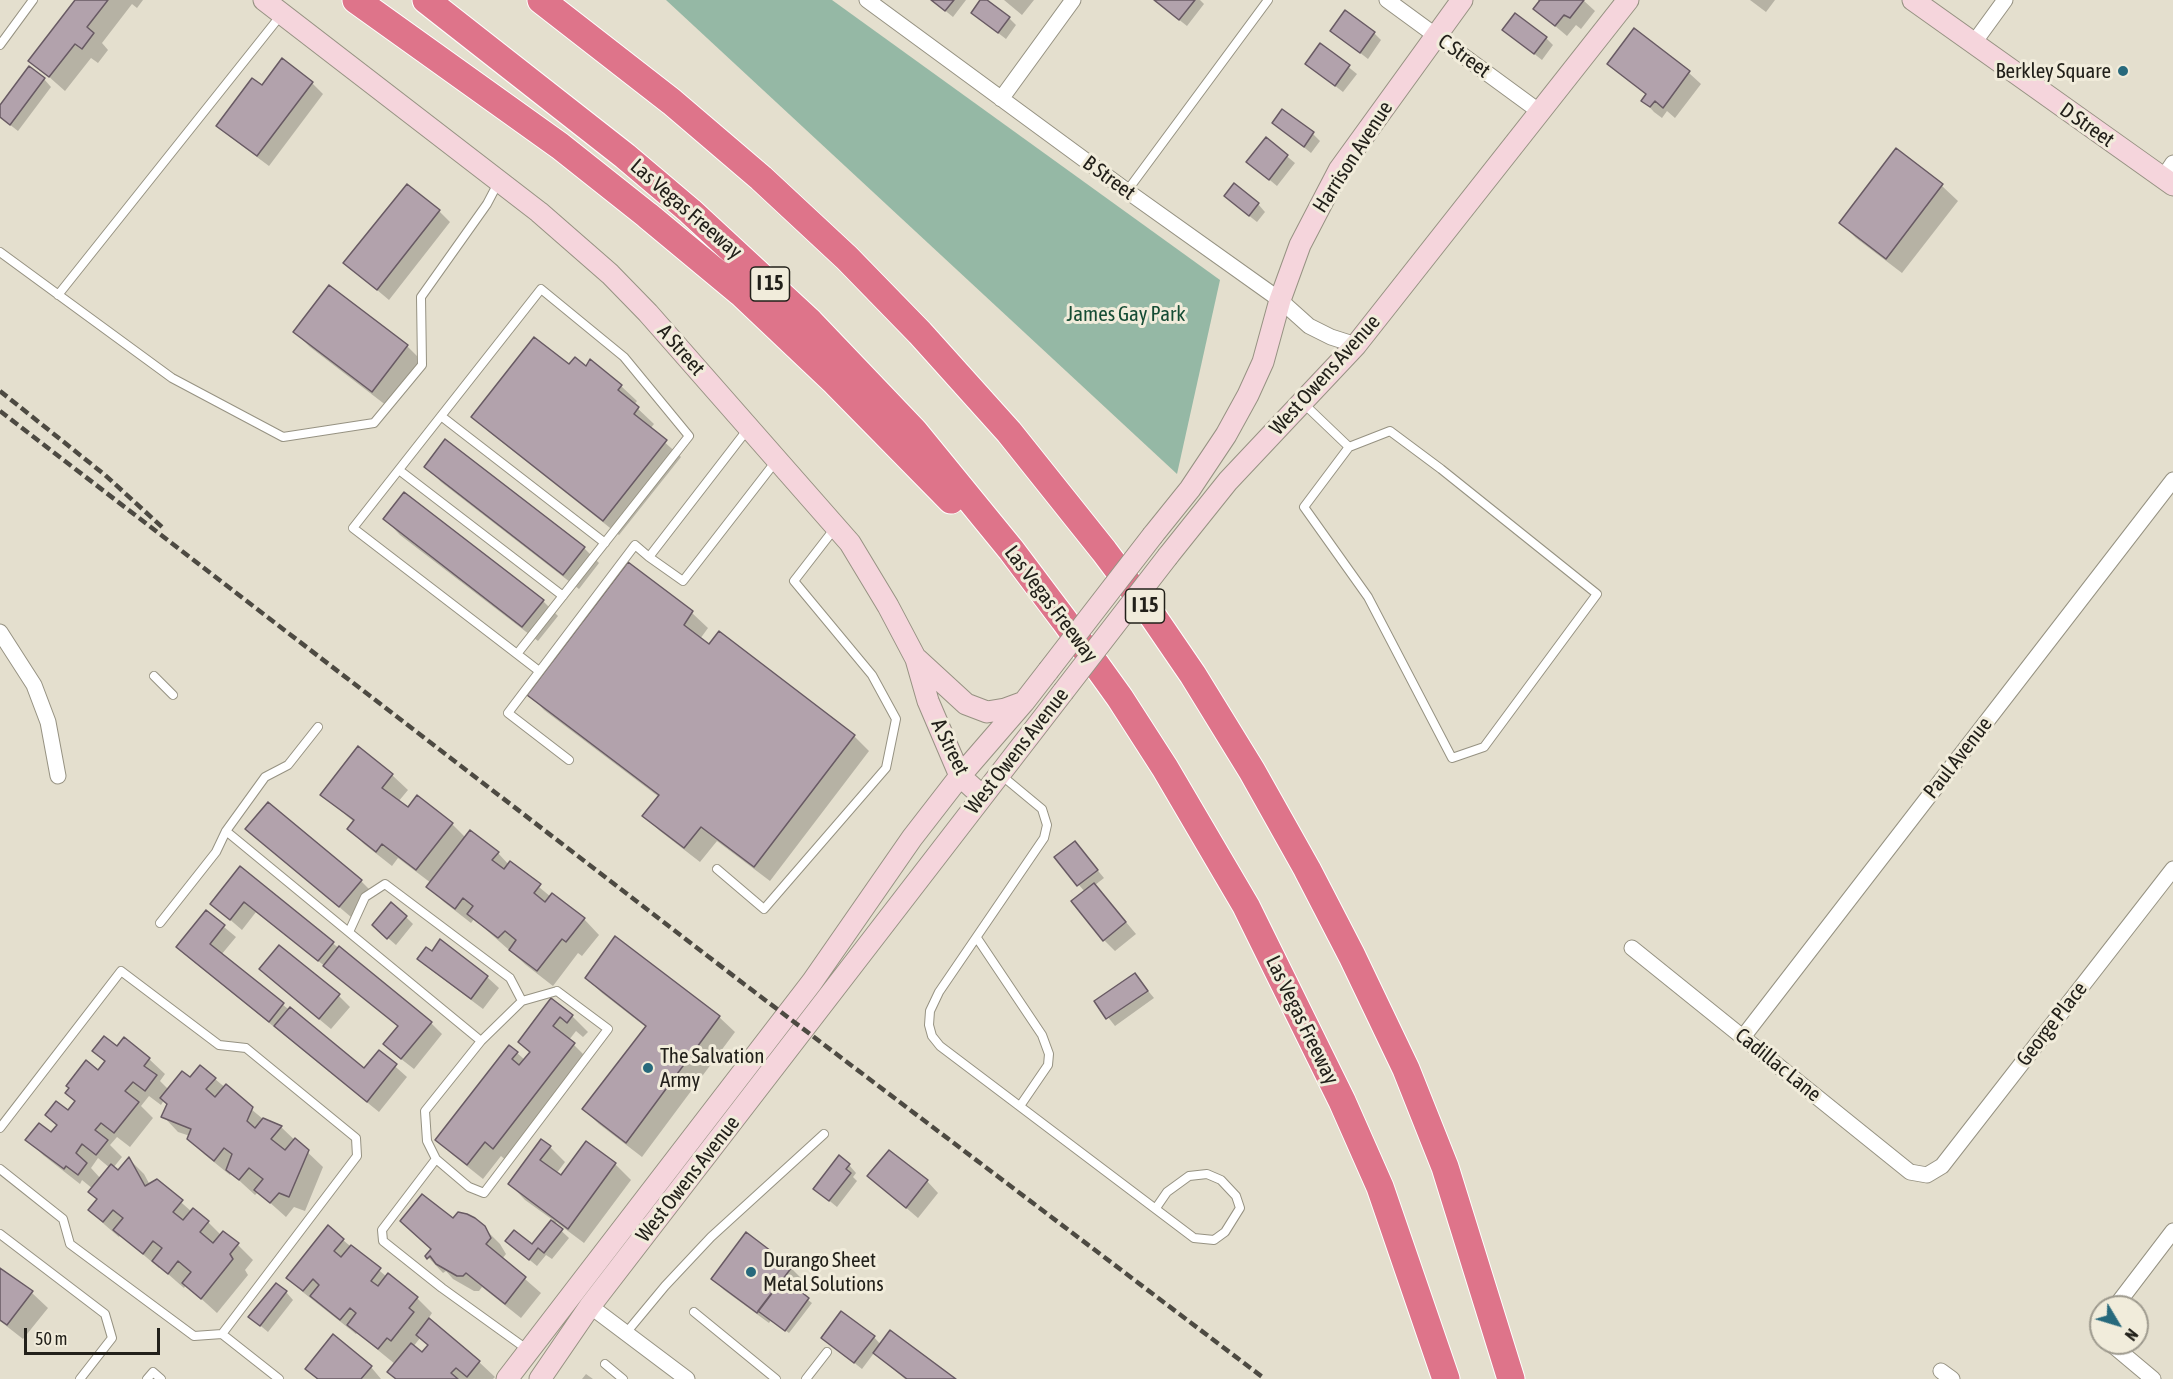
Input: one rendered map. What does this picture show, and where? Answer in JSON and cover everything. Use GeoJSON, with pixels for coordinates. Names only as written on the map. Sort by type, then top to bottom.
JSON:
{"type":"FeatureCollection","features":[{"type":"Feature","properties":{"kind":"highway"},"geometry":{"type":"LineString","coordinates":[[356,0],[568,153],[741,293],[871,417],[1064,620]]}},
{"type":"Feature","properties":{"kind":"highway","name":"Las Vegas Freeway"},"geometry":{"type":"LineString","coordinates":[[426,0],[625,156],[690,211],[810,322],[928,448],[1012,550],[1064,620],[1120,698],[1165,768],[1246,906],[1342,1101],[1380,1187],[1446,1379]]}},
{"type":"Feature","properties":{"kind":"highway","name":"I 15"},"geometry":{"type":"LineString","coordinates":[[541,0],[672,102],[761,178],[847,258],[934,348],[1002,424],[1061,496],[1152,615],[1205,694],[1252,771],[1307,869],[1406,1069],[1445,1167],[1511,1379]]}},
{"type":"Feature","properties":{"kind":"main road","name":"A Street"},"geometry":{"type":"LineString","coordinates":[[264,0],[569,237],[648,313],[850,543],[916,659],[928,701],[960,776],[982,796]]}},
{"type":"Feature","properties":{"kind":"main road","name":"Harrison Avenue"},"geometry":{"type":"LineString","coordinates":[[1263,362],[1280,300],[1300,245],[1339,170],[1462,0]]}},
{"type":"Feature","properties":{"kind":"main road","name":"West Owens Avenue"},"geometry":{"type":"LineString","coordinates":[[540,1379],[590,1306],[1168,556],[1228,481],[1356,345],[1628,0]]}},
{"type":"Feature","properties":{"kind":"main road","name":"D Street"},"geometry":{"type":"LineString","coordinates":[[1914,0],[1973,44],[2170,176]]}},
{"type":"Feature","properties":{"kind":"main road","name":"West Owens Avenue"},"geometry":{"type":"LineString","coordinates":[[507,1379],[812,982],[912,837],[960,776],[1024,702],[1190,489],[1227,435],[1263,362]]}},
{"type":"Feature","properties":{"kind":"main road"},"geometry":{"type":"LineString","coordinates":[[916,659],[966,704],[987,712],[1005,710],[1024,702]]}},
{"type":"Feature","properties":{"kind":"street","name":"B Street"},"geometry":{"type":"LineString","coordinates":[[867,0],[884,5],[1001,99],[1280,300],[1309,326],[1331,337],[1356,345]]}},
{"type":"Feature","properties":{"kind":"street"},"geometry":{"type":"LineString","coordinates":[[1001,99],[1074,0]]}},
{"type":"Feature","properties":{"kind":"street","name":"C Street"},"geometry":{"type":"LineString","coordinates":[[1387,0],[1540,112]]}},
{"type":"Feature","properties":{"kind":"street"},"geometry":{"type":"LineString","coordinates":[[1973,44],[2005,0]]}},
{"type":"Feature","properties":{"kind":"street","name":"Paul Avenue"},"geometry":{"type":"LineString","coordinates":[[1743,1037],[2173,480]]}},
{"type":"Feature","properties":{"kind":"street"},"geometry":{"type":"LineString","coordinates":[[0,632],[34,685],[48,722],[58,776]]}},
{"type":"Feature","properties":{"kind":"street","name":"George Place"},"geometry":{"type":"LineString","coordinates":[[1927,1175],[1942,1166],[2173,869]]}},
{"type":"Feature","properties":{"kind":"street","name":"Cadillac Lane"},"geometry":{"type":"LineString","coordinates":[[1632,948],[1911,1172],[1927,1175]]}},
{"type":"Feature","properties":{"kind":"street"},"geometry":{"type":"LineString","coordinates":[[2124,1295],[2173,1230]]}},
{"type":"Feature","properties":{"kind":"street"},"geometry":{"type":"LineString","coordinates":[[590,1306],[682,1378]]}},
{"type":"Feature","properties":{"kind":"street"},"geometry":{"type":"LineString","coordinates":[[2124,1355],[2153,1379]]}},
{"type":"Feature","properties":{"kind":"lane"},"geometry":{"type":"LineString","coordinates":[[0,45],[33,0]]}},
{"type":"Feature","properties":{"kind":"lane"},"geometry":{"type":"LineString","coordinates":[[1127,191],[1268,0]]}},
{"type":"Feature","properties":{"kind":"lane"},"geometry":{"type":"LineString","coordinates":[[58,295],[282,14]]}},
{"type":"Feature","properties":{"kind":"lane"},"geometry":{"type":"LineString","coordinates":[[0,252],[172,378],[283,437],[375,423],[422,365],[420,297],[487,204],[499,181]]}},
{"type":"Feature","properties":{"kind":"lane"},"geometry":{"type":"LineString","coordinates":[[517,654],[689,436],[624,357],[541,289],[353,528],[539,671]]}},
{"type":"Feature","properties":{"kind":"lane"},"geometry":{"type":"LineString","coordinates":[[1302,402],[1348,447]]}},
{"type":"Feature","properties":{"kind":"lane"},"geometry":{"type":"LineString","coordinates":[[441,416],[605,543]]}},
{"type":"Feature","properties":{"kind":"lane"},"geometry":{"type":"LineString","coordinates":[[649,557],[749,427]]}},
{"type":"Feature","properties":{"kind":"lane"},"geometry":{"type":"LineString","coordinates":[[1390,431],[1597,594],[1484,747],[1452,758],[1368,597],[1304,507],[1348,447],[1390,431]]}},
{"type":"Feature","properties":{"kind":"lane"},"geometry":{"type":"LineString","coordinates":[[568,759],[508,713],[635,545],[683,581],[777,459]]}},
{"type":"Feature","properties":{"kind":"lane"},"geometry":{"type":"LineString","coordinates":[[399,470],[563,596]]}},
{"type":"Feature","properties":{"kind":"lane"},"geometry":{"type":"LineString","coordinates":[[717,869],[764,909],[886,768],[896,719],[872,675],[794,581],[836,527]]}},
{"type":"Feature","properties":{"kind":"lane"},"geometry":{"type":"LineString","coordinates":[[154,676],[173,695]]}},
{"type":"Feature","properties":{"kind":"lane"},"geometry":{"type":"LineString","coordinates":[[160,923],[216,852],[225,831],[265,777],[288,765],[318,727]]}},
{"type":"Feature","properties":{"kind":"lane"},"geometry":{"type":"LineString","coordinates":[[1000,774],[1042,809],[1047,825],[1044,838],[939,992],[930,1011],[929,1025],[932,1036],[940,1046],[1194,1238],[1214,1240],[1225,1232],[1240,1208],[1236,1196],[1221,1180],[1207,1174],[1189,1176],[1167,1192],[1156,1208]]}},
{"type":"Feature","properties":{"kind":"lane"},"geometry":{"type":"LineString","coordinates":[[225,831],[481,1041]]}},
{"type":"Feature","properties":{"kind":"lane"},"geometry":{"type":"LineString","coordinates":[[349,932],[364,897],[385,884],[510,978],[522,1001]]}},
{"type":"Feature","properties":{"kind":"lane"},"geometry":{"type":"LineString","coordinates":[[977,938],[1042,1035],[1049,1054],[1048,1065],[1020,1106]]}},
{"type":"Feature","properties":{"kind":"lane"},"geometry":{"type":"LineString","coordinates":[[0,1128],[121,971],[219,1046],[246,1048],[357,1138],[357,1156],[222,1334]]}},
{"type":"Feature","properties":{"kind":"lane"},"geometry":{"type":"LineString","coordinates":[[557,990],[608,1029],[484,1193],[469,1187],[436,1159],[427,1141],[425,1111],[481,1041],[522,1001],[557,990]]}},
{"type":"Feature","properties":{"kind":"lane"},"geometry":{"type":"LineString","coordinates":[[626,1332],[711,1237],[824,1134]]}},
{"type":"Feature","properties":{"kind":"lane"},"geometry":{"type":"LineString","coordinates":[[436,1159],[382,1230],[384,1241],[442,1288],[529,1351]]}},
{"type":"Feature","properties":{"kind":"lane"},"geometry":{"type":"LineString","coordinates":[[0,1169],[63,1219],[70,1244],[194,1336],[222,1334],[279,1379]]}},
{"type":"Feature","properties":{"kind":"lane"},"geometry":{"type":"LineString","coordinates":[[0,1234],[105,1314],[112,1338],[80,1379]]}},
{"type":"Feature","properties":{"kind":"lane"},"geometry":{"type":"LineString","coordinates":[[694,1312],[776,1379]]}},
{"type":"Feature","properties":{"kind":"lane"},"geometry":{"type":"LineString","coordinates":[[806,1379],[827,1352]]}},
{"type":"Feature","properties":{"kind":"lane"},"geometry":{"type":"LineString","coordinates":[[605,1364],[623,1379]]}},
{"type":"Feature","properties":{"kind":"lane"},"geometry":{"type":"LineString","coordinates":[[147,1379],[153,1372],[161,1379]]}},
{"type":"Feature","properties":{"kind":"green space","name":"James Gay Park"},"geometry":{"type":"Polygon","coordinates":[[[666,0],[832,0],[1220,280],[1177,474],[666,0]]]}},
{"type":"Feature","properties":{"kind":"building"},"geometry":{"type":"Polygon","coordinates":[[[75,0],[108,0],[87,27],[94,33],[82,49],[75,44],[49,77],[28,61],[75,0]]]}},
{"type":"Feature","properties":{"kind":"building"},"geometry":{"type":"Polygon","coordinates":[[[931,0],[954,0],[945,11],[931,0]]]}},
{"type":"Feature","properties":{"kind":"building"},"geometry":{"type":"Polygon","coordinates":[[[980,0],[987,0],[1010,17],[998,33],[971,13],[980,0]]]}},
{"type":"Feature","properties":{"kind":"building"},"geometry":{"type":"Polygon","coordinates":[[[1154,0],[1195,0],[1179,20],[1154,0]]]}},
{"type":"Feature","properties":{"kind":"building"},"geometry":{"type":"Polygon","coordinates":[[[1540,0],[1584,0],[1570,18],[1564,15],[1555,26],[1533,9],[1540,0]]]}},
{"type":"Feature","properties":{"kind":"building"},"geometry":{"type":"Polygon","coordinates":[[[1345,10],[1375,32],[1360,53],[1330,31],[1345,10]]]}},
{"type":"Feature","properties":{"kind":"building"},"geometry":{"type":"Polygon","coordinates":[[[1515,13],[1547,37],[1534,54],[1502,30],[1515,13]]]}},
{"type":"Feature","properties":{"kind":"building"},"geometry":{"type":"Polygon","coordinates":[[[1634,28],[1690,71],[1663,108],[1655,101],[1650,107],[1641,101],[1646,94],[1607,64],[1634,28]]]}},
{"type":"Feature","properties":{"kind":"building"},"geometry":{"type":"Polygon","coordinates":[[[1320,43],[1350,65],[1335,86],[1305,64],[1320,43]]]}},
{"type":"Feature","properties":{"kind":"building"},"geometry":{"type":"Polygon","coordinates":[[[282,58],[313,82],[257,156],[216,126],[252,78],[262,85],[282,58]]]}},
{"type":"Feature","properties":{"kind":"building"},"geometry":{"type":"Polygon","coordinates":[[[29,66],[45,78],[10,125],[0,117],[0,105],[29,66]]]}},
{"type":"Feature","properties":{"kind":"building"},"geometry":{"type":"Polygon","coordinates":[[[1282,109],[1314,132],[1304,147],[1272,123],[1282,109]]]}},
{"type":"Feature","properties":{"kind":"building"},"geometry":{"type":"Polygon","coordinates":[[[1266,137],[1288,155],[1269,180],[1246,162],[1266,137]]]}},
{"type":"Feature","properties":{"kind":"building"},"geometry":{"type":"Polygon","coordinates":[[[1896,148],[1943,184],[1886,259],[1839,223],[1896,148]]]}},
{"type":"Feature","properties":{"kind":"building"},"geometry":{"type":"Polygon","coordinates":[[[1234,183],[1259,203],[1249,216],[1224,196],[1234,183]]]}},
{"type":"Feature","properties":{"kind":"building"},"geometry":{"type":"Polygon","coordinates":[[[407,184],[440,210],[377,290],[343,263],[407,184]]]}},
{"type":"Feature","properties":{"kind":"building"},"geometry":{"type":"Polygon","coordinates":[[[329,285],[408,345],[372,392],[293,332],[329,285]]]}},
{"type":"Feature","properties":{"kind":"building"},"geometry":{"type":"Polygon","coordinates":[[[534,337],[569,364],[575,357],[586,366],[590,359],[622,385],[618,390],[639,407],[634,414],[667,440],[603,521],[471,417],[534,337]]]}},
{"type":"Feature","properties":{"kind":"building"},"geometry":{"type":"Polygon","coordinates":[[[445,439],[585,547],[563,575],[424,467],[445,439]]]}},
{"type":"Feature","properties":{"kind":"building"},"geometry":{"type":"Polygon","coordinates":[[[404,492],[544,600],[522,627],[383,519],[404,492]]]}},
{"type":"Feature","properties":{"kind":"building"},"geometry":{"type":"Polygon","coordinates":[[[628,562],[693,611],[684,625],[709,644],[719,631],[855,735],[754,867],[701,827],[684,848],[642,816],[659,795],[527,695],[628,562]]]}},
{"type":"Feature","properties":{"kind":"building"},"geometry":{"type":"Polygon","coordinates":[[[358,746],[393,774],[382,788],[408,807],[417,795],[453,823],[416,870],[382,844],[376,852],[347,829],[354,820],[320,795],[358,746]]]}},
{"type":"Feature","properties":{"kind":"building"},"geometry":{"type":"Polygon","coordinates":[[[268,802],[362,880],[339,907],[245,829],[268,802]]]}},
{"type":"Feature","properties":{"kind":"building"},"geometry":{"type":"Polygon","coordinates":[[[470,830],[499,852],[492,860],[504,869],[510,861],[541,884],[534,893],[545,902],[552,893],[585,918],[566,942],[562,939],[537,971],[509,950],[516,940],[505,931],[498,938],[467,914],[473,906],[463,898],[455,909],[426,887],[470,830]]]}},
{"type":"Feature","properties":{"kind":"building"},"geometry":{"type":"Polygon","coordinates":[[[1075,841],[1098,870],[1077,886],[1054,857],[1075,841]]]}},
{"type":"Feature","properties":{"kind":"building"},"geometry":{"type":"Polygon","coordinates":[[[240,866],[334,942],[318,961],[244,902],[230,920],[210,904],[240,866]]]}},
{"type":"Feature","properties":{"kind":"building"},"geometry":{"type":"Polygon","coordinates":[[[1094,883],[1126,922],[1103,941],[1071,901],[1094,883]]]}},
{"type":"Feature","properties":{"kind":"building"},"geometry":{"type":"Polygon","coordinates":[[[391,902],[407,916],[387,939],[372,925],[391,902]]]}},
{"type":"Feature","properties":{"kind":"building"},"geometry":{"type":"Polygon","coordinates":[[[206,910],[225,925],[210,944],[284,1003],[269,1022],[176,947],[206,910]]]}},
{"type":"Feature","properties":{"kind":"building","name":"The Salvation Army"},"geometry":{"type":"Polygon","coordinates":[[[615,936],[720,1016],[626,1143],[582,1109],[646,1026],[585,978],[615,936]]]}},
{"type":"Feature","properties":{"kind":"building"},"geometry":{"type":"Polygon","coordinates":[[[440,939],[488,976],[471,999],[417,959],[426,947],[432,951],[440,939]]]}},
{"type":"Feature","properties":{"kind":"building"},"geometry":{"type":"Polygon","coordinates":[[[279,945],[340,994],[319,1019],[259,969],[279,945]]]}},
{"type":"Feature","properties":{"kind":"building"},"geometry":{"type":"Polygon","coordinates":[[[339,946],[432,1022],[401,1059],[383,1044],[398,1026],[323,966],[339,946]]]}},
{"type":"Feature","properties":{"kind":"building"},"geometry":{"type":"Polygon","coordinates":[[[1135,973],[1148,991],[1106,1019],[1094,1001],[1135,973]]]}},
{"type":"Feature","properties":{"kind":"building"},"geometry":{"type":"Polygon","coordinates":[[[551,998],[573,1015],[567,1023],[560,1017],[553,1026],[575,1043],[493,1149],[485,1142],[467,1165],[435,1140],[509,1045],[518,1052],[512,1059],[519,1065],[530,1052],[518,1042],[551,998]]]}},
{"type":"Feature","properties":{"kind":"building"},"geometry":{"type":"Polygon","coordinates":[[[290,1007],[364,1068],[379,1050],[397,1064],[367,1102],[274,1026],[290,1007]]]}},
{"type":"Feature","properties":{"kind":"building"},"geometry":{"type":"Polygon","coordinates":[[[104,1036],[117,1046],[124,1037],[150,1058],[144,1066],[157,1075],[145,1091],[133,1082],[125,1091],[139,1102],[114,1133],[101,1123],[95,1130],[108,1140],[96,1155],[82,1144],[76,1153],[87,1163],[78,1175],[66,1166],[64,1169],[25,1140],[39,1123],[51,1132],[57,1125],[45,1115],[56,1101],[68,1110],[75,1101],[65,1093],[69,1088],[66,1086],[86,1060],[98,1070],[105,1061],[92,1051],[104,1036]]]}},
{"type":"Feature","properties":{"kind":"building"},"geometry":{"type":"Polygon","coordinates":[[[200,1065],[216,1078],[206,1089],[215,1097],[226,1084],[253,1107],[247,1121],[255,1128],[263,1118],[282,1126],[271,1139],[285,1150],[295,1138],[309,1150],[289,1197],[279,1193],[270,1203],[254,1190],[263,1179],[249,1168],[239,1180],[226,1170],[232,1154],[224,1148],[214,1161],[187,1139],[191,1129],[161,1117],[167,1104],[160,1098],[182,1071],[190,1077],[200,1065]]]}},
{"type":"Feature","properties":{"kind":"building"},"geometry":{"type":"Polygon","coordinates":[[[541,1139],[551,1146],[540,1160],[561,1175],[586,1141],[616,1163],[568,1229],[508,1184],[541,1139]]]}},
{"type":"Feature","properties":{"kind":"building"},"geometry":{"type":"Polygon","coordinates":[[[889,1150],[928,1180],[906,1208],[867,1176],[889,1150]]]}},
{"type":"Feature","properties":{"kind":"building"},"geometry":{"type":"Polygon","coordinates":[[[839,1155],[850,1164],[846,1169],[851,1173],[829,1201],[813,1189],[839,1155]]]}},
{"type":"Feature","properties":{"kind":"building"},"geometry":{"type":"Polygon","coordinates":[[[129,1157],[145,1186],[157,1179],[183,1200],[173,1212],[183,1220],[193,1208],[209,1221],[200,1232],[213,1243],[223,1231],[239,1243],[230,1254],[233,1259],[201,1299],[182,1283],[191,1272],[178,1261],[168,1274],[152,1261],[162,1248],[153,1241],[143,1254],[113,1230],[123,1218],[113,1210],[103,1222],[88,1210],[97,1199],[88,1192],[111,1164],[118,1170],[129,1157]]]}},
{"type":"Feature","properties":{"kind":"building"},"geometry":{"type":"Polygon","coordinates":[[[422,1194],[453,1218],[458,1212],[475,1218],[485,1226],[491,1238],[486,1244],[526,1277],[505,1304],[466,1273],[463,1276],[457,1276],[436,1264],[430,1256],[427,1259],[425,1256],[431,1249],[400,1221],[422,1194]]]}},
{"type":"Feature","properties":{"kind":"building"},"geometry":{"type":"Polygon","coordinates":[[[551,1220],[563,1229],[544,1253],[538,1248],[529,1260],[505,1241],[514,1230],[532,1244],[551,1220]]]}},
{"type":"Feature","properties":{"kind":"building"},"geometry":{"type":"Polygon","coordinates":[[[328,1225],[344,1239],[334,1251],[341,1257],[351,1245],[381,1268],[371,1281],[378,1286],[388,1273],[418,1297],[409,1308],[414,1312],[391,1341],[387,1338],[378,1349],[347,1325],[356,1313],[350,1308],[340,1320],[310,1296],[319,1285],[313,1279],[303,1291],[286,1278],[328,1225]]]}},
{"type":"Feature","properties":{"kind":"building","name":"Durango Sheet Metal Solutions"},"geometry":{"type":"Polygon","coordinates":[[[746,1232],[792,1267],[757,1313],[711,1279],[746,1232]]]}},
{"type":"Feature","properties":{"kind":"building"},"geometry":{"type":"Polygon","coordinates":[[[0,1268],[33,1291],[7,1325],[0,1320],[0,1268]]]}},
{"type":"Feature","properties":{"kind":"building"},"geometry":{"type":"Polygon","coordinates":[[[783,1278],[809,1298],[785,1331],[758,1311],[783,1278]]]}},
{"type":"Feature","properties":{"kind":"building"},"geometry":{"type":"Polygon","coordinates":[[[276,1283],[287,1291],[260,1326],[248,1317],[276,1283]]]}},
{"type":"Feature","properties":{"kind":"building"},"geometry":{"type":"Polygon","coordinates":[[[841,1311],[875,1336],[854,1363],[821,1338],[841,1311]]]}},
{"type":"Feature","properties":{"kind":"building"},"geometry":{"type":"Polygon","coordinates":[[[429,1318],[480,1361],[467,1377],[456,1368],[451,1373],[458,1379],[396,1379],[387,1372],[411,1343],[422,1352],[428,1345],[416,1335],[429,1318]]]}},
{"type":"Feature","properties":{"kind":"building"},"geometry":{"type":"Polygon","coordinates":[[[890,1330],[956,1379],[907,1379],[873,1353],[890,1330]]]}},
{"type":"Feature","properties":{"kind":"building"},"geometry":{"type":"Polygon","coordinates":[[[333,1334],[372,1366],[361,1379],[318,1379],[305,1369],[333,1334]]]}},
{"type":"Feature","properties":{"kind":"railway"},"geometry":{"type":"LineString","coordinates":[[0,391],[105,475],[162,527]]}},
{"type":"Feature","properties":{"kind":"railway"},"geometry":{"type":"LineString","coordinates":[[0,411],[744,984],[1265,1379]]}},
{"type":"Feature","properties":{"kind":"place","name":"Berkley Square"},"geometry":{"type":"Point","coordinates":[2123,71]}},
{"type":"Feature","properties":{"kind":"place","name":"The Salvation Army"},"geometry":{"type":"Point","coordinates":[648,1068]}},
{"type":"Feature","properties":{"kind":"place","name":"Durango Sheet Metal Solutions"},"geometry":{"type":"Point","coordinates":[751,1272]}}]}
